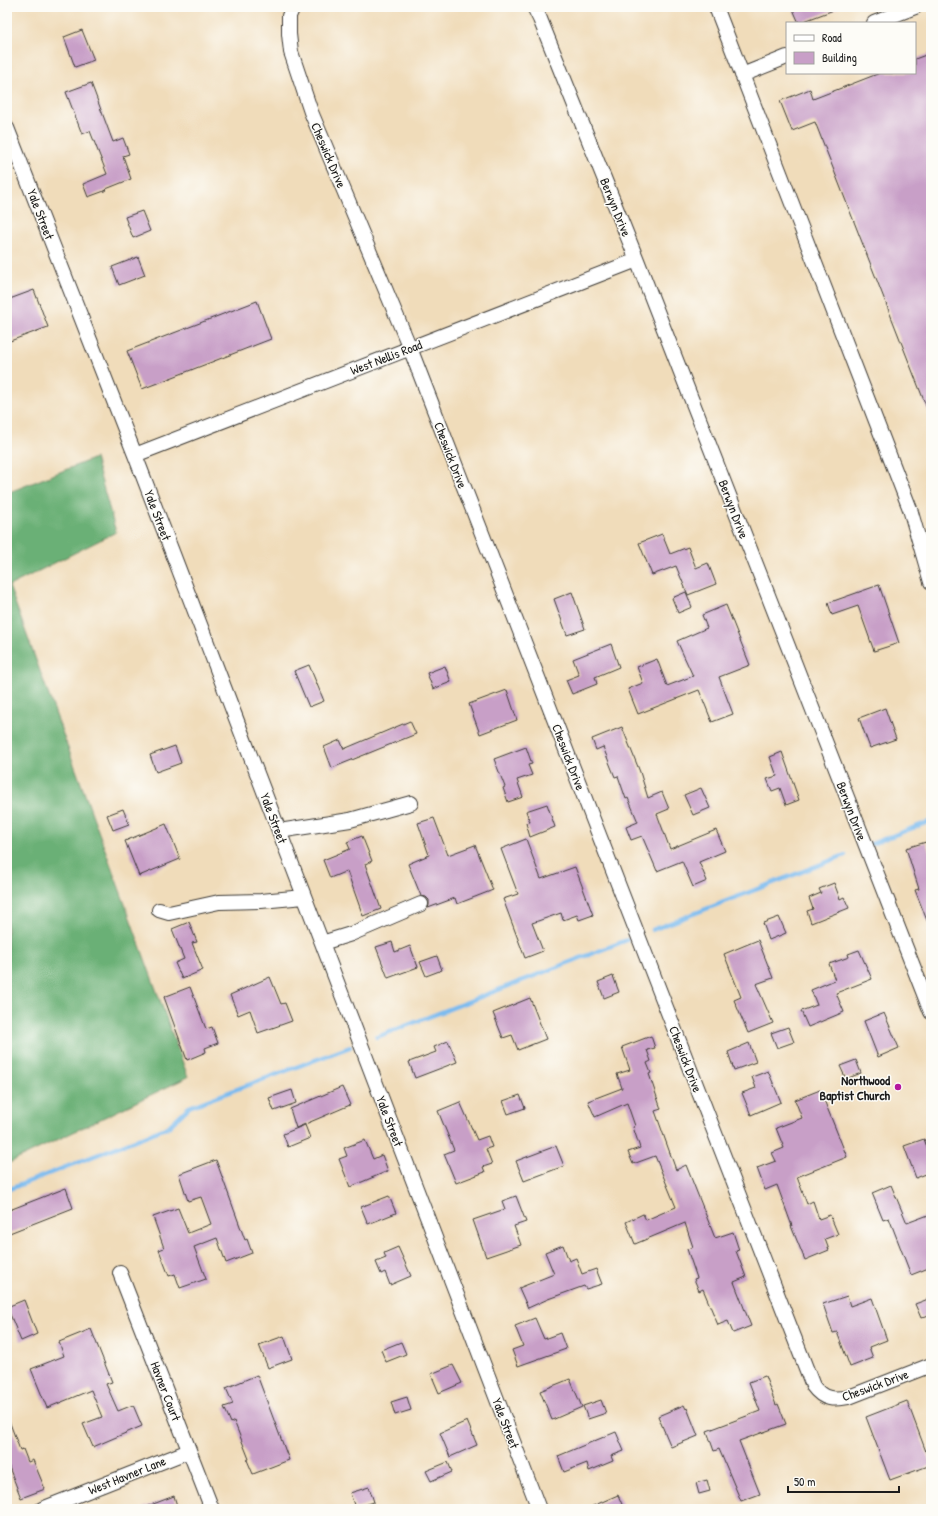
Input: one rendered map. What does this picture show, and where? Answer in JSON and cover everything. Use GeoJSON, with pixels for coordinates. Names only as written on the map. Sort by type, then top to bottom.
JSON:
{"type":"FeatureCollection","features":[{"type":"Feature","properties":{"kind":"street","name":"Cheswick Drive"},"geometry":{"type":"LineString","coordinates":[[293,7],[289,16],[291,52],[296,71],[314,120],[410,348],[813,1386],[821,1395],[832,1399],[838,1399],[849,1397],[931,1365]]}},
{"type":"Feature","properties":{"kind":"street","name":"Berwyn Drive"},"geometry":{"type":"LineString","coordinates":[[534,7],[637,260],[931,1012]]}},
{"type":"Feature","properties":{"kind":"street"},"geometry":{"type":"LineString","coordinates":[[716,7],[910,509],[931,582]]}},
{"type":"Feature","properties":{"kind":"street"},"geometry":{"type":"LineString","coordinates":[[877,22],[915,7]]}},
{"type":"Feature","properties":{"kind":"street"},"geometry":{"type":"LineString","coordinates":[[742,74],[786,57]]}},
{"type":"Feature","properties":{"kind":"street","name":"Yale Street"},"geometry":{"type":"LineString","coordinates":[[7,128],[135,455],[539,1509]]}},
{"type":"Feature","properties":{"kind":"street","name":"West Nellis Road"},"geometry":{"type":"LineString","coordinates":[[135,455],[637,260]]}},
{"type":"Feature","properties":{"kind":"street"},"geometry":{"type":"LineString","coordinates":[[279,830],[350,820],[411,803]]}},
{"type":"Feature","properties":{"kind":"street"},"geometry":{"type":"LineString","coordinates":[[159,910],[169,913],[219,902],[261,901],[304,896]]}},
{"type":"Feature","properties":{"kind":"street"},"geometry":{"type":"LineString","coordinates":[[322,943],[351,934],[421,904]]}},
{"type":"Feature","properties":{"kind":"street","name":"Havner Court"},"geometry":{"type":"LineString","coordinates":[[120,1273],[212,1509]]}},
{"type":"Feature","properties":{"kind":"street","name":"West Havner Lane"},"geometry":{"type":"LineString","coordinates":[[42,1509],[190,1451]]}},
{"type":"Feature","properties":{"kind":"green space"},"geometry":{"type":"Polygon","coordinates":[[[95,458],[116,532],[9,586],[188,1077],[7,1164],[7,493],[95,458]]]}},
{"type":"Feature","properties":{"kind":"building"},"geometry":{"type":"Polygon","coordinates":[[[792,7],[839,7],[802,22],[799,22],[792,7]]]}},
{"type":"Feature","properties":{"kind":"building"},"geometry":{"type":"Polygon","coordinates":[[[82,30],[94,60],[75,67],[64,37],[82,30]]]}},
{"type":"Feature","properties":{"kind":"building"},"geometry":{"type":"Polygon","coordinates":[[[931,53],[931,416],[815,122],[792,131],[780,101],[810,89],[813,99],[877,74],[916,74],[916,59],[931,53]]]}},
{"type":"Feature","properties":{"kind":"building"},"geometry":{"type":"Polygon","coordinates":[[[91,83],[113,142],[123,138],[129,154],[123,156],[131,179],[88,197],[83,184],[107,174],[90,131],[82,134],[66,92],[91,83]]]}},
{"type":"Feature","properties":{"kind":"building"},"geometry":{"type":"Polygon","coordinates":[[[142,211],[150,231],[133,238],[125,217],[142,211]]]}},
{"type":"Feature","properties":{"kind":"building"},"geometry":{"type":"Polygon","coordinates":[[[138,257],[145,275],[119,285],[112,267],[138,257]]]}},
{"type":"Feature","properties":{"kind":"building"},"geometry":{"type":"Polygon","coordinates":[[[34,290],[48,327],[10,341],[7,334],[7,300],[34,290]]]}},
{"type":"Feature","properties":{"kind":"building"},"geometry":{"type":"Polygon","coordinates":[[[257,301],[271,339],[142,389],[127,351],[257,301]]]}},
{"type":"Feature","properties":{"kind":"building"},"geometry":{"type":"Polygon","coordinates":[[[662,534],[670,554],[688,547],[696,568],[708,563],[716,584],[688,595],[676,566],[652,575],[639,543],[662,534]]]}},
{"type":"Feature","properties":{"kind":"building"},"geometry":{"type":"Polygon","coordinates":[[[879,585],[899,643],[874,651],[858,606],[832,615],[828,603],[879,585]]]}},
{"type":"Feature","properties":{"kind":"building"},"geometry":{"type":"Polygon","coordinates":[[[572,592],[585,629],[567,635],[554,599],[572,592]]]}},
{"type":"Feature","properties":{"kind":"building"},"geometry":{"type":"Polygon","coordinates":[[[686,592],[692,607],[678,613],[672,598],[686,592]]]}},
{"type":"Feature","properties":{"kind":"building"},"geometry":{"type":"Polygon","coordinates":[[[726,605],[750,665],[719,677],[733,714],[712,722],[699,690],[638,714],[628,689],[643,683],[637,667],[657,659],[667,686],[693,676],[677,641],[707,628],[702,615],[726,605]]]}},
{"type":"Feature","properties":{"kind":"building"},"geometry":{"type":"Polygon","coordinates":[[[611,644],[619,667],[595,677],[597,684],[572,694],[566,680],[579,675],[573,659],[611,644]]]}},
{"type":"Feature","properties":{"kind":"building"},"geometry":{"type":"Polygon","coordinates":[[[309,665],[324,701],[309,707],[294,671],[309,665]]]}},
{"type":"Feature","properties":{"kind":"building"},"geometry":{"type":"Polygon","coordinates":[[[445,666],[451,682],[433,689],[427,673],[445,666]]]}},
{"type":"Feature","properties":{"kind":"building"},"geometry":{"type":"Polygon","coordinates":[[[507,690],[517,720],[480,734],[469,704],[507,690]]]}},
{"type":"Feature","properties":{"kind":"building"},"geometry":{"type":"Polygon","coordinates":[[[885,708],[896,739],[870,748],[859,718],[885,708]]]}},
{"type":"Feature","properties":{"kind":"building"},"geometry":{"type":"Polygon","coordinates":[[[410,721],[416,734],[332,768],[324,747],[340,740],[344,749],[410,721]]]}},
{"type":"Feature","properties":{"kind":"building"},"geometry":{"type":"Polygon","coordinates":[[[622,727],[640,772],[648,798],[662,792],[669,809],[657,814],[670,849],[716,830],[725,851],[699,862],[707,881],[693,887],[682,861],[657,871],[642,836],[631,840],[626,827],[638,822],[628,798],[626,799],[618,776],[615,777],[603,747],[596,750],[592,739],[622,727]]]}},
{"type":"Feature","properties":{"kind":"building"},"geometry":{"type":"Polygon","coordinates":[[[175,746],[181,763],[156,772],[150,755],[175,746]]]}},
{"type":"Feature","properties":{"kind":"building"},"geometry":{"type":"Polygon","coordinates":[[[526,747],[532,764],[528,765],[532,775],[517,780],[523,797],[508,802],[503,788],[505,787],[494,759],[526,747]]]}},
{"type":"Feature","properties":{"kind":"building"},"geometry":{"type":"Polygon","coordinates":[[[782,752],[799,800],[786,805],[780,788],[772,791],[767,779],[777,776],[770,757],[782,752]]]}},
{"type":"Feature","properties":{"kind":"building"},"geometry":{"type":"Polygon","coordinates":[[[701,788],[710,808],[693,815],[684,795],[701,788]]]}},
{"type":"Feature","properties":{"kind":"building"},"geometry":{"type":"Polygon","coordinates":[[[547,804],[555,827],[530,837],[526,823],[530,822],[526,811],[547,804]]]}},
{"type":"Feature","properties":{"kind":"building"},"geometry":{"type":"Polygon","coordinates":[[[123,809],[129,824],[113,830],[107,815],[123,809]]]}},
{"type":"Feature","properties":{"kind":"building"},"geometry":{"type":"Polygon","coordinates":[[[434,818],[448,855],[475,845],[493,890],[457,904],[455,898],[428,908],[429,900],[426,897],[421,896],[408,864],[429,855],[418,823],[434,818]]]}},
{"type":"Feature","properties":{"kind":"building"},"geometry":{"type":"Polygon","coordinates":[[[166,824],[180,859],[139,876],[125,841],[166,824]]]}},
{"type":"Feature","properties":{"kind":"building"},"geometry":{"type":"Polygon","coordinates":[[[362,836],[372,861],[365,864],[381,909],[363,916],[347,871],[330,878],[323,860],[350,849],[347,842],[362,836]]]}},
{"type":"Feature","properties":{"kind":"building"},"geometry":{"type":"Polygon","coordinates":[[[526,839],[541,879],[575,867],[593,915],[579,920],[577,915],[563,920],[561,913],[532,923],[543,951],[525,958],[503,899],[518,894],[501,849],[526,839]]]}},
{"type":"Feature","properties":{"kind":"building"},"geometry":{"type":"Polygon","coordinates":[[[926,842],[931,856],[931,928],[915,890],[919,889],[906,848],[926,842]]]}},
{"type":"Feature","properties":{"kind":"building"},"geometry":{"type":"Polygon","coordinates":[[[834,883],[840,899],[844,897],[849,908],[811,923],[807,911],[813,909],[809,898],[821,893],[819,889],[834,883]]]}},
{"type":"Feature","properties":{"kind":"building"},"geometry":{"type":"Polygon","coordinates":[[[779,917],[786,933],[769,940],[763,923],[779,917]]]}},
{"type":"Feature","properties":{"kind":"building"},"geometry":{"type":"Polygon","coordinates":[[[189,922],[197,942],[192,943],[203,970],[182,979],[175,963],[184,959],[172,929],[189,922]]]}},
{"type":"Feature","properties":{"kind":"building"},"geometry":{"type":"Polygon","coordinates":[[[758,940],[773,978],[756,984],[773,1023],[748,1033],[734,1000],[741,997],[724,954],[758,940]]]}},
{"type":"Feature","properties":{"kind":"building"},"geometry":{"type":"Polygon","coordinates":[[[392,942],[395,952],[410,946],[418,967],[388,978],[376,947],[392,942]]]}},
{"type":"Feature","properties":{"kind":"building"},"geometry":{"type":"Polygon","coordinates":[[[859,950],[872,979],[836,993],[844,1012],[808,1027],[801,1011],[817,1005],[811,990],[835,980],[829,964],[849,957],[848,954],[859,950]]]}},
{"type":"Feature","properties":{"kind":"building"},"geometry":{"type":"Polygon","coordinates":[[[437,956],[442,970],[426,976],[420,962],[437,956]]]}},
{"type":"Feature","properties":{"kind":"building"},"geometry":{"type":"Polygon","coordinates":[[[613,976],[619,992],[604,998],[598,982],[613,976]]]}},
{"type":"Feature","properties":{"kind":"building"},"geometry":{"type":"Polygon","coordinates":[[[270,977],[281,1004],[285,1003],[292,1021],[258,1033],[250,1010],[238,1015],[230,995],[270,977]]]}},
{"type":"Feature","properties":{"kind":"building"},"geometry":{"type":"Polygon","coordinates":[[[190,987],[206,1029],[212,1027],[218,1043],[205,1048],[206,1052],[187,1060],[164,997],[190,987]]]}},
{"type":"Feature","properties":{"kind":"building"},"geometry":{"type":"Polygon","coordinates":[[[530,998],[546,1039],[518,1050],[512,1035],[503,1038],[493,1013],[530,998]]]}},
{"type":"Feature","properties":{"kind":"building"},"geometry":{"type":"Polygon","coordinates":[[[884,1013],[899,1048],[878,1057],[864,1021],[884,1013]]]}},
{"type":"Feature","properties":{"kind":"building"},"geometry":{"type":"Polygon","coordinates":[[[788,1027],[794,1042],[777,1048],[771,1033],[788,1027]]]}},
{"type":"Feature","properties":{"kind":"building"},"geometry":{"type":"Polygon","coordinates":[[[651,1036],[655,1048],[647,1050],[651,1061],[647,1063],[651,1073],[649,1074],[661,1109],[655,1111],[676,1170],[686,1165],[715,1238],[733,1232],[739,1250],[736,1251],[746,1277],[734,1282],[751,1326],[733,1333],[728,1321],[718,1325],[703,1289],[699,1291],[694,1279],[697,1278],[687,1249],[693,1247],[685,1223],[635,1244],[626,1222],[643,1214],[646,1220],[676,1207],[655,1156],[633,1164],[628,1152],[640,1148],[633,1127],[635,1126],[627,1103],[595,1117],[588,1101],[622,1088],[617,1074],[630,1070],[622,1047],[651,1036]]]}},
{"type":"Feature","properties":{"kind":"building"},"geometry":{"type":"Polygon","coordinates":[[[448,1041],[457,1062],[415,1078],[409,1062],[436,1052],[434,1047],[448,1041]]]}},
{"type":"Feature","properties":{"kind":"building"},"geometry":{"type":"Polygon","coordinates":[[[749,1043],[756,1062],[734,1070],[728,1052],[749,1043]]]}},
{"type":"Feature","properties":{"kind":"building"},"geometry":{"type":"Polygon","coordinates":[[[856,1060],[861,1073],[846,1079],[840,1066],[856,1060]]]}},
{"type":"Feature","properties":{"kind":"building"},"geometry":{"type":"Polygon","coordinates":[[[768,1071],[781,1102],[751,1115],[742,1093],[756,1088],[752,1077],[768,1071]]]}},
{"type":"Feature","properties":{"kind":"building"},"geometry":{"type":"Polygon","coordinates":[[[342,1087],[350,1105],[296,1128],[290,1109],[342,1087]]]}},
{"type":"Feature","properties":{"kind":"building"},"geometry":{"type":"Polygon","coordinates":[[[292,1090],[296,1103],[274,1111],[269,1098],[292,1090]]]}},
{"type":"Feature","properties":{"kind":"building"},"geometry":{"type":"Polygon","coordinates":[[[820,1090],[847,1157],[797,1177],[807,1204],[813,1201],[819,1219],[830,1215],[838,1234],[825,1239],[829,1250],[805,1260],[791,1226],[777,1185],[765,1190],[757,1168],[776,1161],[772,1153],[784,1148],[776,1128],[802,1118],[795,1100],[820,1090]]]}},
{"type":"Feature","properties":{"kind":"building"},"geometry":{"type":"Polygon","coordinates":[[[520,1095],[525,1108],[508,1114],[503,1101],[520,1095]]]}},
{"type":"Feature","properties":{"kind":"building"},"geometry":{"type":"Polygon","coordinates":[[[460,1102],[477,1140],[488,1136],[492,1147],[486,1149],[492,1164],[483,1167],[485,1172],[456,1183],[444,1154],[454,1150],[438,1111],[460,1102]]]}},
{"type":"Feature","properties":{"kind":"building"},"geometry":{"type":"Polygon","coordinates":[[[305,1125],[310,1138],[288,1147],[283,1134],[305,1125]]]}},
{"type":"Feature","properties":{"kind":"building"},"geometry":{"type":"Polygon","coordinates":[[[924,1139],[931,1158],[931,1172],[916,1178],[904,1146],[924,1139]]]}},
{"type":"Feature","properties":{"kind":"building"},"geometry":{"type":"Polygon","coordinates":[[[365,1140],[373,1159],[382,1155],[388,1171],[350,1187],[339,1159],[347,1156],[344,1148],[365,1140]]]}},
{"type":"Feature","properties":{"kind":"building"},"geometry":{"type":"Polygon","coordinates":[[[556,1146],[564,1166],[524,1181],[516,1161],[556,1146]]]}},
{"type":"Feature","properties":{"kind":"building"},"geometry":{"type":"Polygon","coordinates":[[[216,1160],[245,1240],[247,1239],[252,1253],[226,1263],[217,1238],[194,1247],[206,1279],[180,1288],[175,1274],[169,1276],[159,1250],[164,1248],[153,1217],[178,1208],[188,1233],[211,1224],[201,1197],[188,1201],[179,1174],[216,1160]]]}},
{"type":"Feature","properties":{"kind":"building"},"geometry":{"type":"Polygon","coordinates":[[[891,1185],[907,1223],[931,1214],[931,1267],[911,1275],[889,1218],[883,1220],[872,1193],[891,1185]]]}},
{"type":"Feature","properties":{"kind":"building"},"geometry":{"type":"Polygon","coordinates":[[[66,1188],[73,1208],[7,1234],[7,1211],[66,1188]]]}},
{"type":"Feature","properties":{"kind":"building"},"geometry":{"type":"Polygon","coordinates":[[[389,1196],[396,1213],[368,1224],[361,1207],[389,1196]]]}},
{"type":"Feature","properties":{"kind":"building"},"geometry":{"type":"Polygon","coordinates":[[[516,1196],[526,1222],[514,1226],[521,1245],[486,1257],[473,1220],[505,1209],[502,1201],[516,1196]]]}},
{"type":"Feature","properties":{"kind":"building"},"geometry":{"type":"Polygon","coordinates":[[[563,1245],[569,1261],[576,1258],[582,1274],[596,1269],[602,1284],[586,1289],[584,1286],[528,1308],[519,1288],[554,1274],[545,1252],[563,1245]]]}},
{"type":"Feature","properties":{"kind":"building"},"geometry":{"type":"Polygon","coordinates":[[[398,1247],[411,1276],[390,1285],[385,1272],[381,1274],[376,1262],[386,1258],[384,1253],[398,1247]]]}},
{"type":"Feature","properties":{"kind":"building"},"geometry":{"type":"Polygon","coordinates":[[[847,1296],[850,1306],[872,1298],[887,1340],[869,1347],[873,1358],[850,1367],[837,1332],[833,1333],[823,1304],[847,1296]]]}},
{"type":"Feature","properties":{"kind":"building"},"geometry":{"type":"Polygon","coordinates":[[[931,1298],[931,1314],[921,1318],[915,1304],[931,1298]]]}},
{"type":"Feature","properties":{"kind":"building"},"geometry":{"type":"Polygon","coordinates":[[[24,1300],[37,1334],[21,1341],[7,1307],[24,1300]]]}},
{"type":"Feature","properties":{"kind":"building"},"geometry":{"type":"Polygon","coordinates":[[[535,1318],[544,1339],[560,1333],[566,1349],[518,1366],[512,1350],[523,1346],[515,1326],[535,1318]]]}},
{"type":"Feature","properties":{"kind":"building"},"geometry":{"type":"Polygon","coordinates":[[[91,1329],[112,1382],[106,1384],[118,1411],[133,1405],[142,1426],[93,1447],[83,1424],[102,1417],[91,1390],[47,1408],[31,1369],[64,1356],[59,1342],[91,1329]]]}},
{"type":"Feature","properties":{"kind":"building"},"geometry":{"type":"Polygon","coordinates":[[[284,1336],[292,1359],[268,1368],[259,1345],[284,1336]]]}},
{"type":"Feature","properties":{"kind":"building"},"geometry":{"type":"Polygon","coordinates":[[[401,1342],[406,1354],[386,1362],[381,1350],[401,1342]]]}},
{"type":"Feature","properties":{"kind":"building"},"geometry":{"type":"Polygon","coordinates":[[[453,1365],[462,1383],[439,1393],[431,1374],[453,1365]]]}},
{"type":"Feature","properties":{"kind":"building"},"geometry":{"type":"Polygon","coordinates":[[[257,1375],[289,1460],[253,1474],[247,1460],[249,1459],[234,1421],[231,1423],[224,1407],[233,1404],[226,1388],[257,1375]]]}},
{"type":"Feature","properties":{"kind":"building"},"geometry":{"type":"Polygon","coordinates":[[[765,1376],[776,1405],[778,1404],[786,1424],[739,1441],[760,1494],[741,1501],[719,1449],[714,1451],[707,1431],[760,1411],[749,1382],[765,1376]]]}},
{"type":"Feature","properties":{"kind":"building"},"geometry":{"type":"Polygon","coordinates":[[[570,1379],[582,1407],[552,1420],[540,1391],[570,1379]]]}},
{"type":"Feature","properties":{"kind":"building"},"geometry":{"type":"Polygon","coordinates":[[[407,1397],[411,1410],[395,1415],[391,1402],[407,1397]]]}},
{"type":"Feature","properties":{"kind":"building"},"geometry":{"type":"Polygon","coordinates":[[[601,1400],[606,1413],[588,1419],[583,1406],[601,1400]]]}},
{"type":"Feature","properties":{"kind":"building"},"geometry":{"type":"Polygon","coordinates":[[[907,1401],[931,1465],[890,1480],[866,1417],[907,1401]]]}},
{"type":"Feature","properties":{"kind":"building"},"geometry":{"type":"Polygon","coordinates":[[[684,1405],[686,1409],[687,1408],[698,1436],[671,1447],[658,1416],[684,1405]]]}},
{"type":"Feature","properties":{"kind":"building"},"geometry":{"type":"Polygon","coordinates":[[[7,1418],[20,1450],[23,1449],[28,1462],[33,1460],[45,1489],[21,1498],[7,1462],[7,1418]]]}},
{"type":"Feature","properties":{"kind":"building"},"geometry":{"type":"Polygon","coordinates":[[[467,1421],[477,1445],[450,1457],[440,1433],[467,1421]]]}},
{"type":"Feature","properties":{"kind":"building"},"geometry":{"type":"Polygon","coordinates":[[[616,1432],[624,1451],[611,1456],[613,1461],[589,1471],[587,1463],[564,1472],[558,1456],[616,1432]]]}},
{"type":"Feature","properties":{"kind":"building"},"geometry":{"type":"Polygon","coordinates":[[[448,1462],[452,1472],[431,1481],[426,1471],[448,1462]]]}},
{"type":"Feature","properties":{"kind":"building"},"geometry":{"type":"Polygon","coordinates":[[[707,1480],[710,1491],[699,1494],[696,1483],[707,1480]]]}},
{"type":"Feature","properties":{"kind":"building"},"geometry":{"type":"Polygon","coordinates":[[[369,1487],[374,1502],[355,1508],[350,1493],[369,1487]]]}},
{"type":"Feature","properties":{"kind":"building"},"geometry":{"type":"Polygon","coordinates":[[[618,1495],[624,1509],[586,1509],[618,1495]]]}},
{"type":"Feature","properties":{"kind":"building"},"geometry":{"type":"Polygon","coordinates":[[[174,1496],[178,1509],[143,1509],[143,1508],[174,1496]]]}},
{"type":"Feature","properties":{"kind":"waterway"},"geometry":{"type":"LineString","coordinates":[[871,844],[931,821]]}},
{"type":"Feature","properties":{"kind":"waterway"},"geometry":{"type":"LineString","coordinates":[[652,930],[845,855]]}},
{"type":"Feature","properties":{"kind":"waterway"},"geometry":{"type":"LineString","coordinates":[[377,1037],[627,940]]}},
{"type":"Feature","properties":{"kind":"waterway"},"geometry":{"type":"LineString","coordinates":[[7,1190],[168,1127],[189,1107],[350,1047]]}},
{"type":"Feature","properties":{"kind":"place","name":"Northwood Baptist Church"},"geometry":{"type":"Point","coordinates":[898,1087]}}]}
